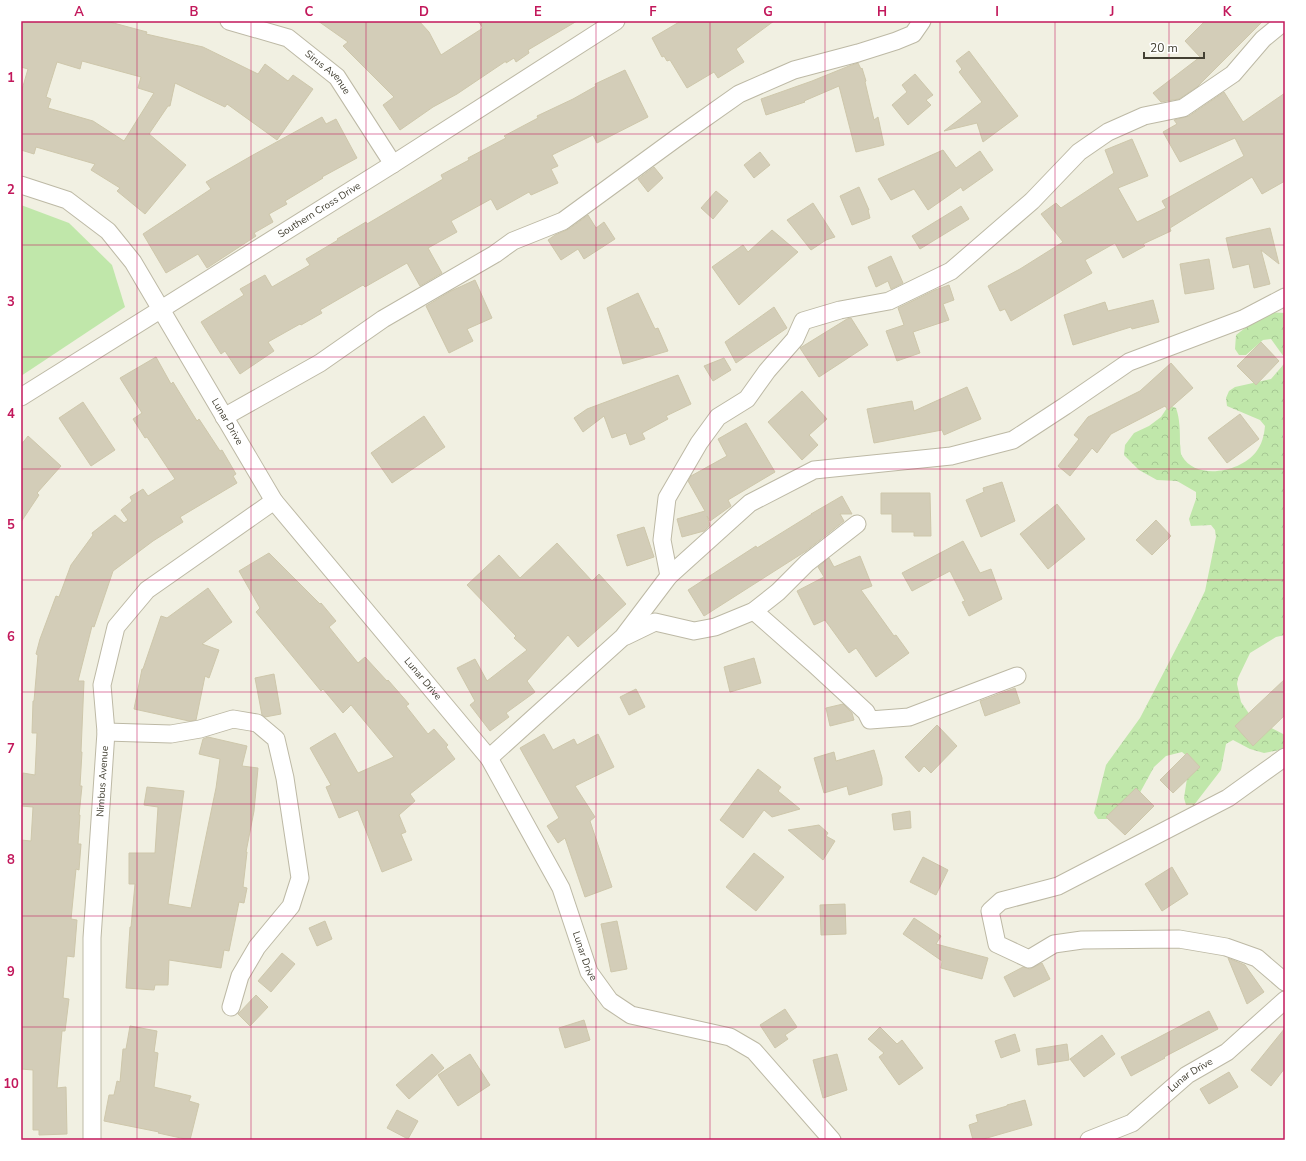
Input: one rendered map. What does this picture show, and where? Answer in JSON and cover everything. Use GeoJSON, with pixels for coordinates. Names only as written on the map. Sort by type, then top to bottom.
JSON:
{"type":"FeatureCollection","features":[{"type":"Feature","properties":{"kind":"street","name":"Sirus Avenue"},"geometry":{"type":"LineString","coordinates":[[228,21],[288,38],[337,77],[393,164]]}},
{"type":"Feature","properties":{"kind":"street"},"geometry":{"type":"LineString","coordinates":[[224,417],[320,363],[383,319],[495,254],[513,241],[563,221],[739,94],[794,70],[896,41],[913,34],[922,21]]}},
{"type":"Feature","properties":{"kind":"street"},"geometry":{"type":"LineString","coordinates":[[669,576],[662,540],[667,498],[699,443],[718,417],[747,399],[767,371],[794,339],[803,321],[840,310],[889,301],[951,271],[1032,201],[1079,152],[1108,132],[1144,116],[1183,108],[1233,74],[1263,40],[1284,21]]}},
{"type":"Feature","properties":{"kind":"street","name":"Southern Cross Drive"},"geometry":{"type":"LineString","coordinates":[[21,397],[393,164],[604,24]]}},
{"type":"Feature","properties":{"kind":"street","name":"Lunar Drive"},"geometry":{"type":"LineString","coordinates":[[21,185],[67,200],[108,231],[133,262],[274,501],[489,758],[561,888],[589,972],[610,1001],[631,1015],[730,1037],[754,1051],[832,1140]]}},
{"type":"Feature","properties":{"kind":"street"},"geometry":{"type":"LineString","coordinates":[[489,758],[623,637],[669,576],[750,503],[814,470],[950,456],[1013,440],[1129,362],[1243,319],[1285,297]]}},
{"type":"Feature","properties":{"kind":"street","name":"Nimbus Avenue"},"geometry":{"type":"LineString","coordinates":[[92,1140],[92,938],[106,732],[102,685],[116,627],[147,590],[274,501]]}},
{"type":"Feature","properties":{"kind":"street"},"geometry":{"type":"LineString","coordinates":[[623,637],[655,622],[694,631],[715,627],[754,611],[778,592],[807,563],[857,524]]}},
{"type":"Feature","properties":{"kind":"street"},"geometry":{"type":"LineString","coordinates":[[754,611],[866,712],[870,720],[909,718],[1017,676]]}},
{"type":"Feature","properties":{"kind":"street"},"geometry":{"type":"LineString","coordinates":[[106,732],[171,734],[200,729],[233,719],[258,723],[276,739],[285,778],[300,878],[291,906],[257,947],[240,976],[230,1007]]}},
{"type":"Feature","properties":{"kind":"street"},"geometry":{"type":"LineString","coordinates":[[1285,757],[1228,798],[1058,886],[1000,901],[990,911],[997,944],[1029,959],[1054,944],[1082,940],[1179,940],[1226,947],[1257,958],[1285,982]]}},
{"type":"Feature","properties":{"kind":"street","name":"Lunar Drive"},"geometry":{"type":"LineString","coordinates":[[1089,1140],[1132,1123],[1187,1075],[1227,1052],[1285,1000]]}},
{"type":"Feature","properties":{"kind":"green space"},"geometry":{"type":"Polygon","coordinates":[[[21,205],[69,223],[112,265],[125,307],[21,376],[21,205]]]}},
{"type":"Feature","properties":{"kind":"green space"},"geometry":{"type":"Polygon","coordinates":[[[1266,312],[1285,313],[1285,408],[1283,437],[1285,447],[1285,635],[1276,637],[1250,653],[1238,678],[1237,684],[1241,702],[1252,718],[1285,735],[1285,749],[1264,753],[1250,749],[1233,740],[1226,744],[1221,770],[1194,805],[1186,805],[1184,798],[1190,759],[1182,752],[1166,756],[1154,767],[1131,809],[1118,819],[1098,819],[1094,813],[1106,765],[1140,718],[1205,591],[1216,537],[1215,530],[1211,525],[1191,526],[1189,519],[1196,499],[1196,492],[1177,481],[1157,480],[1139,470],[1124,455],[1125,445],[1134,433],[1149,426],[1161,417],[1169,405],[1176,408],[1180,430],[1181,453],[1189,464],[1197,469],[1219,471],[1240,465],[1249,459],[1260,446],[1265,426],[1260,420],[1227,406],[1226,398],[1229,391],[1235,387],[1271,379],[1284,364],[1284,357],[1271,339],[1263,340],[1246,355],[1239,355],[1235,349],[1236,335],[1266,312]]]}},
{"type":"Feature","properties":{"kind":"building"},"geometry":{"type":"Polygon","coordinates":[[[21,21],[106,21],[147,32],[146,34],[203,47],[258,74],[265,64],[288,81],[293,75],[313,89],[277,140],[227,104],[225,107],[175,83],[170,106],[168,106],[149,134],[186,165],[145,214],[117,191],[120,188],[91,170],[95,164],[36,147],[34,154],[21,150],[21,93],[28,69],[21,67],[21,21]],[[82,61],[80,69],[57,62],[46,97],[51,99],[48,108],[93,121],[124,141],[154,93],[138,88],[141,77],[82,61]]]}},
{"type":"Feature","properties":{"kind":"building"},"geometry":{"type":"Polygon","coordinates":[[[318,21],[419,21],[429,32],[441,55],[483,28],[478,21],[577,21],[528,50],[529,53],[516,62],[514,58],[506,63],[506,61],[457,94],[433,107],[400,130],[383,105],[394,97],[343,46],[348,42],[318,21]]]}},
{"type":"Feature","properties":{"kind":"building"},"geometry":{"type":"Polygon","coordinates":[[[681,21],[774,21],[736,49],[744,62],[718,78],[714,72],[687,88],[670,60],[667,61],[664,56],[662,57],[652,38],[681,21]]]}},
{"type":"Feature","properties":{"kind":"building"},"geometry":{"type":"Polygon","coordinates":[[[1205,21],[1263,21],[1197,87],[1179,99],[1161,102],[1153,93],[1200,57],[1185,41],[1205,21]]]}},
{"type":"Feature","properties":{"kind":"building"},"geometry":{"type":"Polygon","coordinates":[[[969,51],[1018,116],[983,142],[977,123],[944,131],[982,102],[959,72],[962,69],[956,61],[969,51]]]}},
{"type":"Feature","properties":{"kind":"building"},"geometry":{"type":"Polygon","coordinates":[[[858,63],[861,69],[862,68],[866,81],[874,120],[878,117],[884,145],[856,152],[839,86],[804,101],[805,102],[766,115],[761,99],[858,63]]]}},
{"type":"Feature","properties":{"kind":"building"},"geometry":{"type":"Polygon","coordinates":[[[625,70],[648,117],[597,143],[593,135],[552,155],[558,166],[551,169],[558,183],[531,195],[529,192],[497,210],[491,199],[451,221],[457,232],[428,248],[442,273],[420,286],[407,263],[365,287],[363,285],[320,310],[322,313],[268,342],[274,351],[240,374],[225,351],[221,354],[201,322],[244,295],[240,289],[265,275],[272,287],[310,265],[306,259],[366,222],[367,224],[443,179],[441,175],[469,160],[468,158],[506,138],[504,136],[538,118],[537,116],[573,99],[596,86],[595,84],[625,70]]]}},
{"type":"Feature","properties":{"kind":"building"},"geometry":{"type":"Polygon","coordinates":[[[915,74],[933,95],[926,100],[931,105],[908,125],[892,105],[907,92],[902,85],[915,74]]]}},
{"type":"Feature","properties":{"kind":"building"},"geometry":{"type":"Polygon","coordinates":[[[1224,92],[1243,122],[1285,93],[1285,181],[1262,194],[1252,177],[1170,228],[1171,231],[1143,244],[1145,246],[1123,258],[1115,243],[1085,260],[1092,273],[1011,321],[1005,309],[1000,311],[988,286],[1020,269],[1063,242],[1041,214],[1056,203],[1061,208],[1114,173],[1105,150],[1132,139],[1148,176],[1118,188],[1137,222],[1166,208],[1162,201],[1244,156],[1235,138],[1180,162],[1163,132],[1177,124],[1174,120],[1189,116],[1224,92]]]}},
{"type":"Feature","properties":{"kind":"building"},"geometry":{"type":"Polygon","coordinates":[[[322,117],[326,124],[336,119],[357,158],[322,177],[323,178],[285,201],[287,204],[269,214],[273,222],[254,233],[256,236],[207,268],[198,254],[166,273],[143,234],[211,189],[206,182],[322,117]]]}},
{"type":"Feature","properties":{"kind":"building"},"geometry":{"type":"Polygon","coordinates":[[[943,150],[956,168],[980,151],[993,170],[963,191],[961,187],[928,210],[914,189],[891,200],[878,179],[943,150]]]}},
{"type":"Feature","properties":{"kind":"building"},"geometry":{"type":"Polygon","coordinates":[[[760,152],[770,165],[754,178],[744,165],[760,152]]]}},
{"type":"Feature","properties":{"kind":"building"},"geometry":{"type":"Polygon","coordinates":[[[654,167],[663,178],[648,192],[638,179],[654,167]]]}},
{"type":"Feature","properties":{"kind":"building"},"geometry":{"type":"Polygon","coordinates":[[[859,187],[869,210],[870,218],[852,225],[840,196],[859,187]]]}},
{"type":"Feature","properties":{"kind":"building"},"geometry":{"type":"Polygon","coordinates":[[[716,191],[728,201],[713,219],[701,208],[716,191]]]}},
{"type":"Feature","properties":{"kind":"building"},"geometry":{"type":"Polygon","coordinates":[[[813,203],[835,237],[826,240],[811,250],[787,220],[813,203]]]}},
{"type":"Feature","properties":{"kind":"building"},"geometry":{"type":"Polygon","coordinates":[[[961,206],[969,219],[920,249],[912,236],[961,206]]]}},
{"type":"Feature","properties":{"kind":"building"},"geometry":{"type":"Polygon","coordinates":[[[588,215],[596,228],[604,222],[615,239],[584,259],[578,249],[561,260],[548,240],[569,229],[588,215]]]}},
{"type":"Feature","properties":{"kind":"building"},"geometry":{"type":"Polygon","coordinates":[[[1270,228],[1279,264],[1261,250],[1270,284],[1254,288],[1249,264],[1233,268],[1226,238],[1270,228]]]}},
{"type":"Feature","properties":{"kind":"building"},"geometry":{"type":"Polygon","coordinates":[[[772,230],[798,252],[739,305],[712,267],[743,245],[748,252],[772,230]]]}},
{"type":"Feature","properties":{"kind":"building"},"geometry":{"type":"Polygon","coordinates":[[[891,256],[903,283],[891,289],[888,281],[876,287],[868,267],[891,256]]]}},
{"type":"Feature","properties":{"kind":"building"},"geometry":{"type":"Polygon","coordinates":[[[1209,259],[1214,289],[1185,294],[1180,264],[1209,259]]]}},
{"type":"Feature","properties":{"kind":"building"},"geometry":{"type":"Polygon","coordinates":[[[475,280],[492,318],[467,329],[473,341],[449,353],[426,306],[451,291],[475,280]]]}},
{"type":"Feature","properties":{"kind":"building"},"geometry":{"type":"Polygon","coordinates":[[[949,285],[954,300],[943,304],[949,320],[913,332],[920,353],[897,361],[886,331],[904,325],[898,308],[949,285]]]}},
{"type":"Feature","properties":{"kind":"building"},"geometry":{"type":"Polygon","coordinates":[[[638,293],[655,329],[658,328],[668,351],[623,364],[607,308],[638,293]]]}},
{"type":"Feature","properties":{"kind":"building"},"geometry":{"type":"Polygon","coordinates":[[[1153,300],[1159,322],[1132,329],[1131,327],[1073,345],[1064,315],[1105,302],[1108,311],[1153,300]]]}},
{"type":"Feature","properties":{"kind":"building"},"geometry":{"type":"Polygon","coordinates":[[[774,307],[787,328],[736,363],[725,342],[774,307]]]}},
{"type":"Feature","properties":{"kind":"building"},"geometry":{"type":"Polygon","coordinates":[[[851,318],[868,345],[819,377],[800,348],[851,318]]]}},
{"type":"Feature","properties":{"kind":"building"},"geometry":{"type":"Polygon","coordinates":[[[1261,342],[1279,361],[1256,385],[1237,366],[1261,342]]]}},
{"type":"Feature","properties":{"kind":"building"},"geometry":{"type":"Polygon","coordinates":[[[156,357],[171,384],[173,382],[197,421],[199,419],[220,451],[222,450],[236,474],[233,476],[237,483],[180,517],[183,522],[153,541],[113,571],[94,627],[92,626],[78,681],[84,681],[80,786],[82,786],[78,844],[81,844],[79,870],[76,869],[71,919],[77,920],[74,957],[67,956],[63,998],[69,999],[65,1031],[62,1031],[57,1088],[66,1087],[67,1134],[39,1135],[39,1130],[33,1130],[33,1070],[21,1069],[21,840],[31,841],[33,807],[21,806],[21,792],[23,773],[35,775],[37,733],[32,733],[33,701],[38,655],[36,654],[56,596],[59,597],[71,565],[93,535],[92,533],[115,515],[124,523],[128,520],[121,510],[132,501],[130,497],[143,489],[148,496],[175,479],[133,419],[142,413],[120,378],[156,357]]]}},
{"type":"Feature","properties":{"kind":"building"},"geometry":{"type":"Polygon","coordinates":[[[724,358],[731,370],[713,381],[704,366],[724,358]]]}},
{"type":"Feature","properties":{"kind":"building"},"geometry":{"type":"Polygon","coordinates":[[[1171,363],[1193,388],[1168,410],[1165,406],[1111,434],[1097,453],[1092,448],[1070,476],[1058,466],[1079,439],[1074,435],[1088,417],[1140,391],[1171,363]]]}},
{"type":"Feature","properties":{"kind":"building"},"geometry":{"type":"Polygon","coordinates":[[[678,375],[691,404],[666,416],[668,419],[642,433],[645,439],[630,445],[626,433],[612,438],[604,416],[583,432],[574,418],[587,409],[678,375]]]}},
{"type":"Feature","properties":{"kind":"building"},"geometry":{"type":"Polygon","coordinates":[[[967,387],[981,419],[944,435],[942,430],[874,443],[867,409],[912,401],[914,411],[967,387]]]}},
{"type":"Feature","properties":{"kind":"building"},"geometry":{"type":"Polygon","coordinates":[[[802,391],[827,419],[809,435],[818,445],[802,460],[768,422],[802,391]]]}},
{"type":"Feature","properties":{"kind":"building"},"geometry":{"type":"Polygon","coordinates":[[[83,402],[115,450],[91,466],[59,418],[83,402]]]}},
{"type":"Feature","properties":{"kind":"building"},"geometry":{"type":"Polygon","coordinates":[[[1240,414],[1259,439],[1227,463],[1208,438],[1240,414]]]}},
{"type":"Feature","properties":{"kind":"building"},"geometry":{"type":"Polygon","coordinates":[[[424,416],[445,447],[392,483],[371,453],[424,416]]]}},
{"type":"Feature","properties":{"kind":"building"},"geometry":{"type":"Polygon","coordinates":[[[746,423],[775,472],[728,500],[731,506],[710,521],[707,516],[710,525],[704,531],[682,537],[677,519],[705,511],[688,481],[691,476],[727,456],[718,439],[746,423]]]}},
{"type":"Feature","properties":{"kind":"building"},"geometry":{"type":"Polygon","coordinates":[[[28,436],[61,466],[37,493],[39,495],[21,522],[21,445],[28,436]]]}},
{"type":"Feature","properties":{"kind":"building"},"geometry":{"type":"Polygon","coordinates":[[[1002,482],[1015,521],[981,537],[966,500],[984,492],[983,488],[1002,482]]]}},
{"type":"Feature","properties":{"kind":"building"},"geometry":{"type":"Polygon","coordinates":[[[881,493],[930,493],[931,536],[914,536],[914,532],[892,532],[892,514],[881,514],[881,493]]]}},
{"type":"Feature","properties":{"kind":"building"},"geometry":{"type":"Polygon","coordinates":[[[842,496],[852,514],[840,514],[844,521],[806,551],[704,616],[688,590],[756,546],[757,548],[842,496]]]}},
{"type":"Feature","properties":{"kind":"building"},"geometry":{"type":"Polygon","coordinates":[[[1057,504],[1085,539],[1048,569],[1020,534],[1057,504]]]}},
{"type":"Feature","properties":{"kind":"building"},"geometry":{"type":"Polygon","coordinates":[[[1156,520],[1171,536],[1152,555],[1136,540],[1156,520]]]}},
{"type":"Feature","properties":{"kind":"building"},"geometry":{"type":"Polygon","coordinates":[[[644,527],[654,557],[627,566],[617,535],[644,527]]]}},
{"type":"Feature","properties":{"kind":"building"},"geometry":{"type":"Polygon","coordinates":[[[963,541],[980,573],[991,569],[1002,599],[969,616],[962,602],[965,601],[950,571],[912,591],[902,573],[963,541]]]}},
{"type":"Feature","properties":{"kind":"building"},"geometry":{"type":"Polygon","coordinates":[[[557,543],[592,581],[599,574],[626,604],[578,647],[568,635],[527,681],[535,692],[506,713],[509,717],[490,731],[470,705],[475,701],[457,668],[475,659],[487,681],[527,650],[514,638],[516,636],[467,585],[499,555],[520,578],[557,543]]]}},
{"type":"Feature","properties":{"kind":"building"},"geometry":{"type":"Polygon","coordinates":[[[269,553],[320,604],[321,603],[336,621],[329,627],[358,663],[365,657],[409,704],[406,706],[428,734],[434,729],[448,745],[446,747],[455,759],[410,794],[415,801],[399,815],[406,832],[401,834],[412,860],[382,872],[358,810],[339,818],[326,787],[331,785],[310,748],[335,733],[358,773],[394,757],[351,705],[343,713],[323,689],[321,691],[256,612],[260,608],[239,571],[269,553]]]}},
{"type":"Feature","properties":{"kind":"building"},"geometry":{"type":"Polygon","coordinates":[[[860,556],[872,586],[861,590],[894,636],[896,635],[909,653],[876,677],[856,648],[849,653],[825,620],[814,625],[797,591],[824,577],[818,567],[829,558],[834,567],[860,556]]]}},
{"type":"Feature","properties":{"kind":"building"},"geometry":{"type":"Polygon","coordinates":[[[208,588],[232,622],[202,644],[219,650],[209,678],[205,676],[196,720],[189,721],[134,709],[142,669],[161,616],[167,618],[208,588]]]}},
{"type":"Feature","properties":{"kind":"building"},"geometry":{"type":"Polygon","coordinates":[[[754,658],[761,683],[730,692],[724,667],[754,658]]]}},
{"type":"Feature","properties":{"kind":"building"},"geometry":{"type":"Polygon","coordinates":[[[274,674],[281,714],[265,717],[262,715],[255,678],[274,674]]]}},
{"type":"Feature","properties":{"kind":"building"},"geometry":{"type":"Polygon","coordinates":[[[1285,679],[1285,715],[1253,746],[1235,726],[1285,679]]]}},
{"type":"Feature","properties":{"kind":"building"},"geometry":{"type":"Polygon","coordinates":[[[1015,688],[1020,703],[985,716],[980,701],[1015,688]]]}},
{"type":"Feature","properties":{"kind":"building"},"geometry":{"type":"Polygon","coordinates":[[[636,689],[645,707],[629,715],[620,697],[636,689]]]}},
{"type":"Feature","properties":{"kind":"building"},"geometry":{"type":"Polygon","coordinates":[[[843,704],[852,713],[854,720],[830,726],[826,708],[843,704]]]}},
{"type":"Feature","properties":{"kind":"building"},"geometry":{"type":"Polygon","coordinates":[[[937,725],[957,746],[931,773],[924,766],[919,772],[905,757],[937,725]]]}},
{"type":"Feature","properties":{"kind":"building"},"geometry":{"type":"Polygon","coordinates":[[[544,734],[553,750],[574,739],[577,745],[598,734],[614,767],[575,786],[595,817],[590,821],[612,887],[585,897],[565,838],[558,843],[547,826],[559,818],[520,748],[544,734]]]}},
{"type":"Feature","properties":{"kind":"building"},"geometry":{"type":"Polygon","coordinates":[[[208,737],[247,746],[242,766],[258,768],[254,811],[246,852],[243,887],[247,888],[244,903],[239,902],[229,951],[224,950],[221,968],[169,960],[168,985],[155,985],[154,990],[126,988],[130,927],[135,884],[129,884],[129,853],[155,853],[158,807],[144,805],[147,787],[184,791],[168,904],[191,908],[216,788],[220,759],[199,754],[203,739],[208,737]]]}},
{"type":"Feature","properties":{"kind":"building"},"geometry":{"type":"Polygon","coordinates":[[[874,750],[882,778],[882,785],[849,795],[847,786],[824,793],[814,758],[834,752],[836,761],[874,750]]]}},
{"type":"Feature","properties":{"kind":"building"},"geometry":{"type":"Polygon","coordinates":[[[1187,753],[1200,767],[1173,793],[1160,780],[1187,753]]]}},
{"type":"Feature","properties":{"kind":"building"},"geometry":{"type":"Polygon","coordinates":[[[758,769],[781,787],[778,791],[800,809],[772,817],[764,810],[743,838],[720,820],[758,769]]]}},
{"type":"Feature","properties":{"kind":"building"},"geometry":{"type":"Polygon","coordinates":[[[1136,788],[1154,806],[1125,835],[1106,817],[1136,788]]]}},
{"type":"Feature","properties":{"kind":"building"},"geometry":{"type":"Polygon","coordinates":[[[910,811],[911,828],[894,830],[892,814],[910,811]]]}},
{"type":"Feature","properties":{"kind":"building"},"geometry":{"type":"Polygon","coordinates":[[[819,825],[828,833],[826,836],[835,841],[823,860],[788,830],[819,825]]]}},
{"type":"Feature","properties":{"kind":"building"},"geometry":{"type":"Polygon","coordinates":[[[754,853],[784,877],[756,911],[726,887],[754,853]]]}},
{"type":"Feature","properties":{"kind":"building"},"geometry":{"type":"Polygon","coordinates":[[[923,857],[948,870],[936,895],[910,882],[923,857]]]}},
{"type":"Feature","properties":{"kind":"building"},"geometry":{"type":"Polygon","coordinates":[[[1172,867],[1188,894],[1162,911],[1145,884],[1172,867]]]}},
{"type":"Feature","properties":{"kind":"building"},"geometry":{"type":"Polygon","coordinates":[[[845,904],[846,934],[821,935],[820,905],[845,904]]]}},
{"type":"Feature","properties":{"kind":"building"},"geometry":{"type":"Polygon","coordinates":[[[914,918],[941,936],[936,944],[988,958],[982,979],[941,968],[942,961],[903,934],[914,918]]]}},
{"type":"Feature","properties":{"kind":"building"},"geometry":{"type":"Polygon","coordinates":[[[325,921],[332,939],[317,946],[309,928],[325,921]]]}},
{"type":"Feature","properties":{"kind":"building"},"geometry":{"type":"Polygon","coordinates":[[[617,921],[627,969],[611,972],[601,924],[617,921]]]}},
{"type":"Feature","properties":{"kind":"building"},"geometry":{"type":"Polygon","coordinates":[[[282,953],[295,964],[271,992],[258,981],[282,953]]]}},
{"type":"Feature","properties":{"kind":"building"},"geometry":{"type":"Polygon","coordinates":[[[1228,958],[1245,965],[1264,992],[1247,1004],[1228,958]]]}},
{"type":"Feature","properties":{"kind":"building"},"geometry":{"type":"Polygon","coordinates":[[[1042,963],[1050,979],[1014,997],[1004,977],[1023,967],[1030,969],[1042,963]]]}},
{"type":"Feature","properties":{"kind":"building"},"geometry":{"type":"Polygon","coordinates":[[[256,995],[268,1007],[250,1026],[238,1014],[256,995]]]}},
{"type":"Feature","properties":{"kind":"building"},"geometry":{"type":"Polygon","coordinates":[[[785,1009],[797,1027],[785,1035],[788,1039],[775,1048],[760,1025],[785,1009]]]}},
{"type":"Feature","properties":{"kind":"building"},"geometry":{"type":"Polygon","coordinates":[[[1209,1011],[1218,1029],[1131,1076],[1121,1057],[1209,1011]]]}},
{"type":"Feature","properties":{"kind":"building"},"geometry":{"type":"Polygon","coordinates":[[[584,1020],[590,1040],[565,1048],[559,1028],[584,1020]]]}},
{"type":"Feature","properties":{"kind":"building"},"geometry":{"type":"Polygon","coordinates":[[[130,1026],[157,1031],[154,1052],[158,1053],[154,1087],[191,1096],[189,1101],[199,1104],[190,1140],[104,1121],[109,1095],[114,1095],[117,1081],[120,1082],[123,1049],[126,1049],[130,1026]]]}},
{"type":"Feature","properties":{"kind":"building"},"geometry":{"type":"Polygon","coordinates":[[[880,1027],[897,1044],[902,1040],[923,1068],[899,1085],[879,1057],[884,1053],[868,1039],[880,1027]]]}},
{"type":"Feature","properties":{"kind":"building"},"geometry":{"type":"Polygon","coordinates":[[[1285,1028],[1285,1068],[1271,1086],[1251,1070],[1285,1028]]]}},
{"type":"Feature","properties":{"kind":"building"},"geometry":{"type":"Polygon","coordinates":[[[1015,1034],[1020,1051],[1001,1058],[995,1041],[1015,1034]]]}},
{"type":"Feature","properties":{"kind":"building"},"geometry":{"type":"Polygon","coordinates":[[[1102,1035],[1115,1054],[1084,1077],[1070,1059],[1102,1035]]]}},
{"type":"Feature","properties":{"kind":"building"},"geometry":{"type":"Polygon","coordinates":[[[1067,1044],[1069,1060],[1038,1065],[1036,1049],[1067,1044]]]}},
{"type":"Feature","properties":{"kind":"building"},"geometry":{"type":"Polygon","coordinates":[[[432,1054],[444,1068],[409,1099],[396,1085],[432,1054]]]}},
{"type":"Feature","properties":{"kind":"building"},"geometry":{"type":"Polygon","coordinates":[[[470,1054],[490,1085],[458,1106],[438,1075],[470,1054]]]}},
{"type":"Feature","properties":{"kind":"building"},"geometry":{"type":"Polygon","coordinates":[[[837,1054],[847,1090],[823,1098],[813,1060],[837,1054]]]}},
{"type":"Feature","properties":{"kind":"building"},"geometry":{"type":"Polygon","coordinates":[[[1229,1072],[1238,1087],[1209,1104],[1200,1089],[1229,1072]]]}},
{"type":"Feature","properties":{"kind":"building"},"geometry":{"type":"Polygon","coordinates":[[[1025,1100],[1032,1125],[980,1140],[973,1140],[969,1125],[978,1122],[976,1115],[1025,1100]]]}},
{"type":"Feature","properties":{"kind":"building"},"geometry":{"type":"Polygon","coordinates":[[[397,1110],[418,1121],[408,1139],[387,1128],[397,1110]]]}}]}
